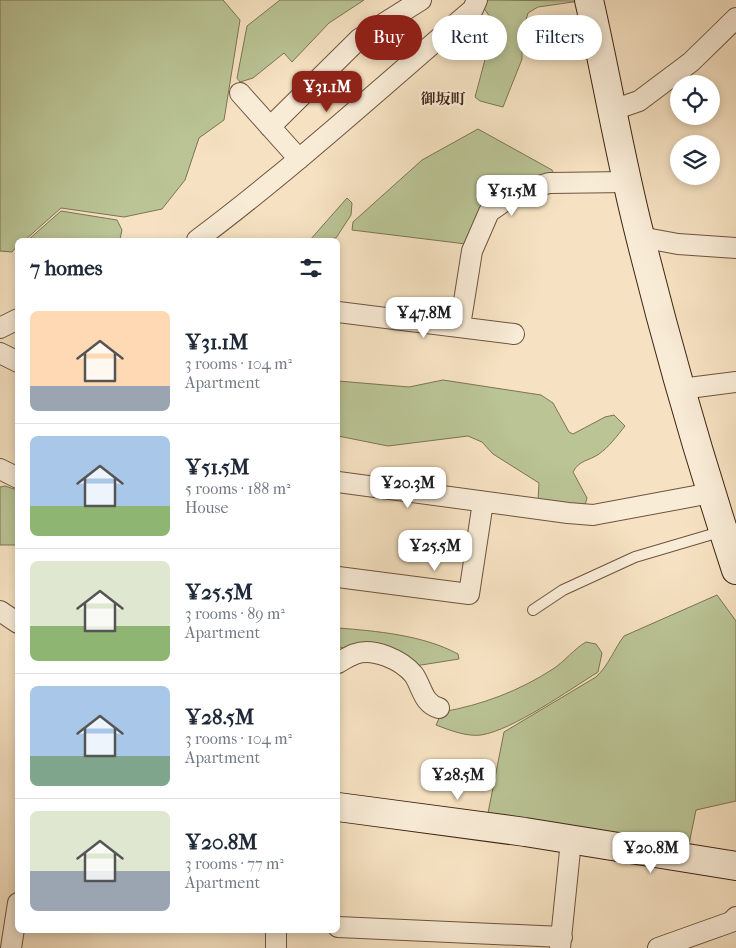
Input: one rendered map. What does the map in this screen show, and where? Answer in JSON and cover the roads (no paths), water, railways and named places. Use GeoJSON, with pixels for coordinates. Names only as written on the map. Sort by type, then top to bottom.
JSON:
{"type":"FeatureCollection","features":[{"type":"Feature","properties":{"kind":"street"},"geometry":{"type":"LineString","coordinates":[[270,127],[359,39],[421,0]]}},
{"type":"Feature","properties":{"kind":"street"},"geometry":{"type":"LineString","coordinates":[[200,238],[299,159],[473,10],[477,0]]}},
{"type":"Feature","properties":{"kind":"street"},"geometry":{"type":"LineString","coordinates":[[591,0],[640,237],[681,389],[711,493],[736,570]]}},
{"type":"Feature","properties":{"kind":"street"},"geometry":{"type":"LineString","coordinates":[[613,110],[639,101],[683,68],[736,18]]}},
{"type":"Feature","properties":{"kind":"street"},"geometry":{"type":"LineString","coordinates":[[240,93],[299,159]]}},
{"type":"Feature","properties":{"kind":"street"},"geometry":{"type":"LineString","coordinates":[[460,326],[472,251],[489,212],[516,193],[549,182],[628,182]]}},
{"type":"Feature","properties":{"kind":"street"},"geometry":{"type":"LineString","coordinates":[[640,237],[678,244],[736,248]]}},
{"type":"Feature","properties":{"kind":"street"},"geometry":{"type":"LineString","coordinates":[[340,312],[514,334]]}},
{"type":"Feature","properties":{"kind":"street"},"geometry":{"type":"LineString","coordinates":[[0,328],[15,320]]}},
{"type":"Feature","properties":{"kind":"street"},"geometry":{"type":"LineString","coordinates":[[0,353],[15,360]]}},
{"type":"Feature","properties":{"kind":"street"},"geometry":{"type":"LineString","coordinates":[[681,389],[736,382]]}},
{"type":"Feature","properties":{"kind":"street"},"geometry":{"type":"LineString","coordinates":[[0,469],[15,476]]}},
{"type":"Feature","properties":{"kind":"street"},"geometry":{"type":"LineString","coordinates":[[340,482],[483,502],[593,514],[711,493]]}},
{"type":"Feature","properties":{"kind":"street"},"geometry":{"type":"LineString","coordinates":[[340,577],[469,594],[483,502]]}},
{"type":"Feature","properties":{"kind":"street"},"geometry":{"type":"LineString","coordinates":[[0,611],[15,621]]}},
{"type":"Feature","properties":{"kind":"street"},"geometry":{"type":"LineString","coordinates":[[340,662],[356,653],[374,653],[396,661],[414,675],[424,697],[432,706],[439,708]]}},
{"type":"Feature","properties":{"kind":"street"},"geometry":{"type":"LineString","coordinates":[[340,807],[525,832],[736,866]]}},
{"type":"Feature","properties":{"kind":"street"},"geometry":{"type":"LineString","coordinates":[[340,927],[561,943],[572,841]]}},
{"type":"Feature","properties":{"kind":"street"},"geometry":{"type":"LineString","coordinates":[[658,948],[731,922],[736,917]]}},
{"type":"Feature","properties":{"kind":"street"},"geometry":{"type":"LineString","coordinates":[[11,948],[15,922]]}},
{"type":"Feature","properties":{"kind":"street"},"geometry":{"type":"LineString","coordinates":[[276,933],[276,948]]}},
{"type":"Feature","properties":{"kind":"lane"},"geometry":{"type":"LineString","coordinates":[[533,610],[563,590],[636,557],[723,531]]}},
{"type":"Feature","properties":{"kind":"district","name":"御坂町"},"geometry":{"type":"Point","coordinates":[443,99]}}]}
